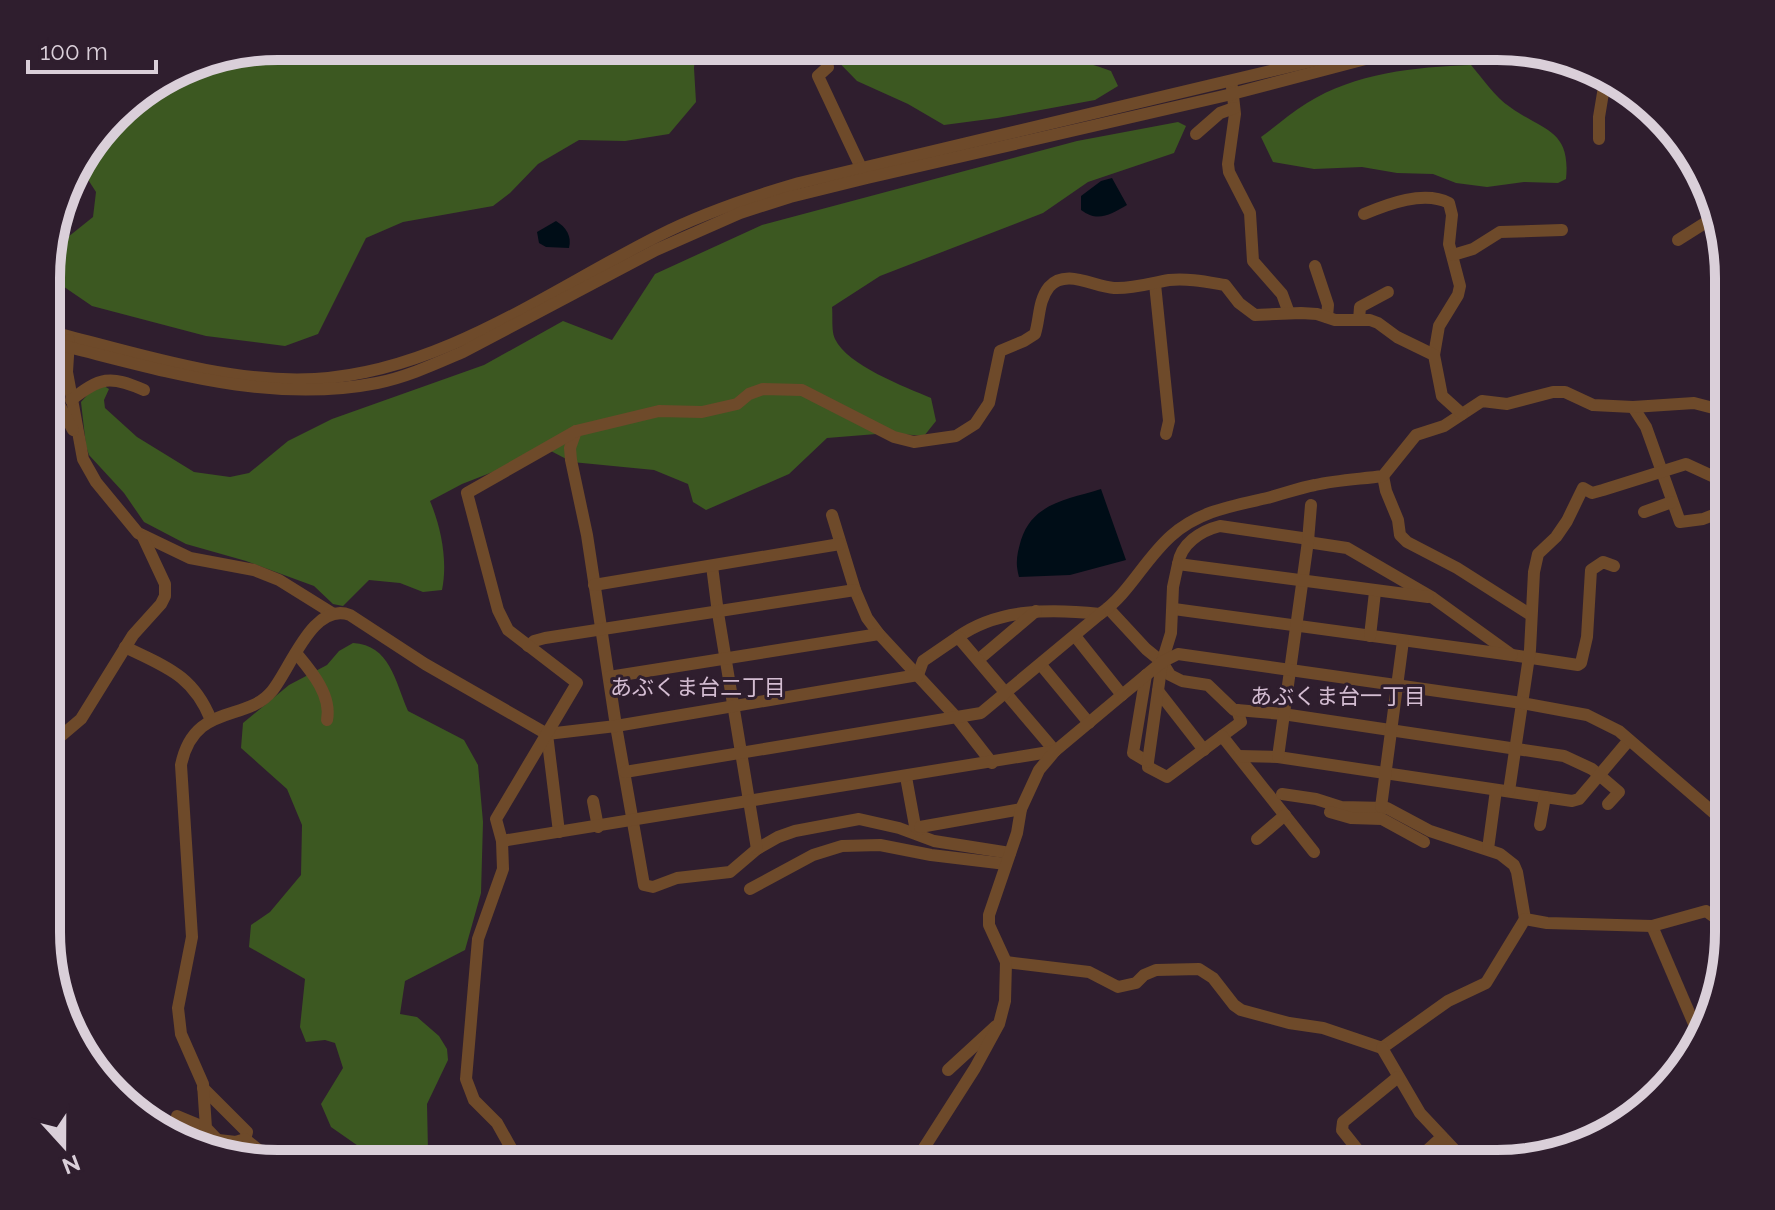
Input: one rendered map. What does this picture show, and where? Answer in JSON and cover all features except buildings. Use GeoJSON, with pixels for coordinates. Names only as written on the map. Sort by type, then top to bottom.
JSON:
{"type":"FeatureCollection","features":[{"type":"Feature","properties":{"kind":"street"},"geometry":{"type":"LineString","coordinates":[[825,60],[826,71],[818,76],[864,173]]}},
{"type":"Feature","properties":{"kind":"street"},"geometry":{"type":"LineString","coordinates":[[1232,88],[1328,60]]}},
{"type":"Feature","properties":{"kind":"street"},"geometry":{"type":"LineString","coordinates":[[60,342],[277,379],[313,379],[372,372],[448,347],[696,218],[759,195],[1354,60]]}},
{"type":"Feature","properties":{"kind":"street"},"geometry":{"type":"LineString","coordinates":[[1232,88],[1234,108],[1229,172],[1250,213],[1253,261],[1282,294],[1289,313]]}},
{"type":"Feature","properties":{"kind":"street"},"geometry":{"type":"LineString","coordinates":[[1599,139],[1604,88]]}},
{"type":"Feature","properties":{"kind":"street"},"geometry":{"type":"LineString","coordinates":[[1196,134],[1220,113],[1234,108]]}},
{"type":"Feature","properties":{"kind":"street"},"geometry":{"type":"LineString","coordinates":[[1364,214],[1416,198],[1444,200],[1451,208],[1449,244],[1458,273],[1458,295],[1439,326],[1434,355],[1442,396],[1462,414]]}},
{"type":"Feature","properties":{"kind":"street"},"geometry":{"type":"LineString","coordinates":[[1678,240],[1707,222]]}},
{"type":"Feature","properties":{"kind":"street"},"geometry":{"type":"LineString","coordinates":[[1453,255],[1473,249],[1500,232],[1562,230]]}},
{"type":"Feature","properties":{"kind":"street"},"geometry":{"type":"LineString","coordinates":[[1315,266],[1328,305],[1327,317]]}},
{"type":"Feature","properties":{"kind":"street"},"geometry":{"type":"LineString","coordinates":[[512,1150],[497,1123],[474,1100],[466,1079],[478,939],[503,869],[502,841],[496,819],[577,683],[508,630],[501,617],[467,493],[576,431],[659,411],[702,412],[737,404],[749,394],[779,388],[802,390],[894,437],[914,442],[956,436],[975,424],[989,403],[1000,351],[1035,334],[1039,307],[1049,287],[1055,282],[1072,278],[1117,288],[1180,280],[1225,285],[1239,303],[1255,315],[1317,314],[1335,320],[1378,323],[1397,337],[1434,355]]}},
{"type":"Feature","properties":{"kind":"street"},"geometry":{"type":"LineString","coordinates":[[1155,284],[1169,421],[1166,434]]}},
{"type":"Feature","properties":{"kind":"street"},"geometry":{"type":"LineString","coordinates":[[1359,320],[1360,307],[1388,292]]}},
{"type":"Feature","properties":{"kind":"street"},"geometry":{"type":"LineString","coordinates":[[60,337],[69,342]]}},
{"type":"Feature","properties":{"kind":"street"},"geometry":{"type":"LineString","coordinates":[[60,736],[86,712],[133,635],[155,613],[166,589],[143,537],[96,482],[83,459],[67,372],[69,342]]}},
{"type":"Feature","properties":{"kind":"street"},"geometry":{"type":"LineString","coordinates":[[71,400],[93,384],[110,379],[144,390]]}},
{"type":"Feature","properties":{"kind":"street"},"geometry":{"type":"LineString","coordinates":[[625,772],[981,713],[1104,611],[1173,534],[1227,505],[1317,484],[1383,476],[1416,435],[1444,426],[1482,401],[1507,404],[1553,392],[1565,392],[1593,405],[1633,407],[1715,404]]}},
{"type":"Feature","properties":{"kind":"street"},"geometry":{"type":"LineString","coordinates":[[60,407],[80,439]]}},
{"type":"Feature","properties":{"kind":"street"},"geometry":{"type":"LineString","coordinates":[[1633,407],[1646,427],[1680,522],[1715,514]]}},
{"type":"Feature","properties":{"kind":"street"},"geometry":{"type":"LineString","coordinates":[[576,431],[570,448],[571,460],[644,885],[647,887],[677,878],[730,872],[757,849],[795,831],[859,819],[919,831],[1021,809]]}},
{"type":"Feature","properties":{"kind":"street"},"geometry":{"type":"LineString","coordinates":[[1488,849],[1516,747],[1538,554],[1567,521],[1583,488],[1592,493],[1686,464],[1715,478]]}},
{"type":"Feature","properties":{"kind":"street"},"geometry":{"type":"LineString","coordinates":[[1383,476],[1400,535],[1407,542],[1457,568],[1531,615]]}},
{"type":"Feature","properties":{"kind":"street"},"geometry":{"type":"LineString","coordinates":[[1644,512],[1672,502]]}},
{"type":"Feature","properties":{"kind":"street"},"geometry":{"type":"LineString","coordinates":[[1278,757],[1311,505]]}},
{"type":"Feature","properties":{"kind":"street"},"geometry":{"type":"LineString","coordinates":[[832,515],[867,618],[957,718],[992,763]]}},
{"type":"Feature","properties":{"kind":"street"},"geometry":{"type":"LineString","coordinates":[[1237,710],[1241,722],[1167,777],[1148,767],[1162,662],[1171,633],[1173,587],[1178,564],[1184,546],[1220,526],[1347,548],[1433,598],[1512,655]]}},
{"type":"Feature","properties":{"kind":"street"},"geometry":{"type":"LineString","coordinates":[[143,537],[190,558],[267,575],[298,590],[332,613],[350,615],[425,664],[547,734],[616,726],[918,675]]}},
{"type":"Feature","properties":{"kind":"street"},"geometry":{"type":"LineString","coordinates":[[594,585],[840,544]]}},
{"type":"Feature","properties":{"kind":"street"},"geometry":{"type":"LineString","coordinates":[[1174,609],[1578,665],[1587,637],[1591,570],[1603,562],[1614,566]]}},
{"type":"Feature","properties":{"kind":"street"},"geometry":{"type":"LineString","coordinates":[[1178,564],[1433,598]]}},
{"type":"Feature","properties":{"kind":"street"},"geometry":{"type":"LineString","coordinates":[[712,566],[757,849]]}},
{"type":"Feature","properties":{"kind":"street"},"geometry":{"type":"LineString","coordinates":[[528,646],[534,641],[855,590]]}},
{"type":"Feature","properties":{"kind":"street"},"geometry":{"type":"LineString","coordinates":[[1370,636],[1375,592]]}},
{"type":"Feature","properties":{"kind":"street"},"geometry":{"type":"LineString","coordinates":[[918,675],[923,661],[973,626],[990,620],[1051,609],[1104,611],[1162,662],[1170,675],[1182,681],[1208,685],[1234,710],[1283,714],[1516,747],[1574,759],[1619,792],[1608,804]]}},
{"type":"Feature","properties":{"kind":"street"},"geometry":{"type":"LineString","coordinates":[[978,660],[1036,611]]}},
{"type":"Feature","properties":{"kind":"street"},"geometry":{"type":"LineString","coordinates":[[206,1128],[203,1088],[181,1034],[178,1008],[192,937],[181,765],[183,753],[193,736],[211,720],[271,694],[296,653],[324,617],[332,613]]}},
{"type":"Feature","properties":{"kind":"street"},"geometry":{"type":"LineString","coordinates":[[609,677],[879,634]]}},
{"type":"Feature","properties":{"kind":"street"},"geometry":{"type":"LineString","coordinates":[[1075,636],[1122,695]]}},
{"type":"Feature","properties":{"kind":"street"},"geometry":{"type":"LineString","coordinates":[[958,637],[1055,751]]}},
{"type":"Feature","properties":{"kind":"street"},"geometry":{"type":"LineString","coordinates":[[1381,807],[1403,641]]}},
{"type":"Feature","properties":{"kind":"street"},"geometry":{"type":"LineString","coordinates":[[125,647],[194,687],[211,720]]}},
{"type":"Feature","properties":{"kind":"street"},"geometry":{"type":"LineString","coordinates":[[296,653],[310,670],[327,701],[327,720]]}},
{"type":"Feature","properties":{"kind":"street"},"geometry":{"type":"LineString","coordinates":[[923,1150],[999,1024],[1005,1001],[1006,962],[989,925],[989,915],[1021,809],[1039,770],[1055,751],[1122,695],[1162,662],[1178,654],[1587,715],[1609,725],[1629,740],[1715,814]]}},
{"type":"Feature","properties":{"kind":"street"},"geometry":{"type":"LineString","coordinates":[[1041,665],[1089,723]]}},
{"type":"Feature","properties":{"kind":"street"},"geometry":{"type":"LineString","coordinates":[[1146,675],[1133,753],[1148,762]]}},
{"type":"Feature","properties":{"kind":"street"},"geometry":{"type":"LineString","coordinates":[[1158,691],[1204,750]]}},
{"type":"Feature","properties":{"kind":"street"},"geometry":{"type":"LineString","coordinates":[[547,734],[559,832]]}},
{"type":"Feature","properties":{"kind":"street"},"geometry":{"type":"LineString","coordinates":[[1222,736],[1314,852]]}},
{"type":"Feature","properties":{"kind":"street"},"geometry":{"type":"LineString","coordinates":[[1239,756],[1278,757],[1572,801],[1579,799],[1629,740]]}},
{"type":"Feature","properties":{"kind":"street"},"geometry":{"type":"LineString","coordinates":[[502,841],[1055,751]]}},
{"type":"Feature","properties":{"kind":"street"},"geometry":{"type":"LineString","coordinates":[[906,777],[915,826],[919,831],[934,841],[1008,859]]}},
{"type":"Feature","properties":{"kind":"street"},"geometry":{"type":"LineString","coordinates":[[1382,1048],[1448,1001],[1486,983],[1525,919],[1523,894],[1514,865],[1488,849],[1430,831],[1381,807],[1341,807],[1316,799],[1282,794],[1339,815],[1382,819],[1424,842]]}},
{"type":"Feature","properties":{"kind":"street"},"geometry":{"type":"LineString","coordinates":[[1540,825],[1545,797]]}},
{"type":"Feature","properties":{"kind":"street"},"geometry":{"type":"LineString","coordinates":[[593,801],[598,827]]}},
{"type":"Feature","properties":{"kind":"street"},"geometry":{"type":"LineString","coordinates":[[1257,839],[1285,815]]}},
{"type":"Feature","properties":{"kind":"street"},"geometry":{"type":"LineString","coordinates":[[750,889],[813,855],[842,846],[880,845],[931,855],[1008,859]]}},
{"type":"Feature","properties":{"kind":"street"},"geometry":{"type":"LineString","coordinates":[[1525,919],[1547,923],[1652,926],[1706,911],[1715,918]]}},
{"type":"Feature","properties":{"kind":"street"},"geometry":{"type":"LineString","coordinates":[[1652,926],[1694,1025]]}},
{"type":"Feature","properties":{"kind":"street"},"geometry":{"type":"LineString","coordinates":[[1006,962],[1089,972],[1118,987],[1136,983],[1156,970],[1199,969],[1213,978],[1241,1010],[1289,1023],[1323,1028],[1382,1048],[1420,1113],[1455,1150]]}},
{"type":"Feature","properties":{"kind":"street"},"geometry":{"type":"LineString","coordinates":[[948,1070],[999,1024]]}},
{"type":"Feature","properties":{"kind":"street"},"geometry":{"type":"LineString","coordinates":[[1358,1150],[1342,1130],[1343,1122],[1398,1077]]}},
{"type":"Feature","properties":{"kind":"street"},"geometry":{"type":"LineString","coordinates":[[203,1088],[244,1126],[247,1132],[245,1139]]}},
{"type":"Feature","properties":{"kind":"street"},"geometry":{"type":"LineString","coordinates":[[177,1116],[206,1128],[219,1141]]}},
{"type":"Feature","properties":{"kind":"street"},"geometry":{"type":"LineString","coordinates":[[1428,1150],[1442,1137]]}},
{"type":"Feature","properties":{"kind":"street"},"geometry":{"type":"LineString","coordinates":[[228,1144],[245,1139]]}},
{"type":"Feature","properties":{"kind":"street"},"geometry":{"type":"LineString","coordinates":[[245,1139],[257,1149]]}},
{"type":"Feature","properties":{"kind":"green space"},"geometry":{"type":"Polygon","coordinates":[[[278,60],[695,60],[696,102],[669,134],[625,141],[579,140],[538,164],[493,206],[403,222],[366,238],[318,334],[285,346],[206,336],[92,306],[60,284],[64,240],[93,217],[96,192],[85,176],[114,134],[134,114],[182,82],[222,67],[278,60]]]}},
{"type":"Feature","properties":{"kind":"green space"},"geometry":{"type":"Polygon","coordinates":[[[837,60],[1074,60],[1111,71],[1118,86],[1095,100],[944,125],[908,104],[857,81],[837,60]]]}},
{"type":"Feature","properties":{"kind":"green space"},"geometry":{"type":"Polygon","coordinates":[[[1471,65],[1505,103],[1544,127],[1559,141],[1564,150],[1566,179],[1558,183],[1524,182],[1487,187],[1456,183],[1433,174],[1397,173],[1362,167],[1314,169],[1273,162],[1261,137],[1307,103],[1365,78],[1407,70],[1471,65]]]}},
{"type":"Feature","properties":{"kind":"green space"},"geometry":{"type":"Polygon","coordinates":[[[1178,122],[1186,126],[1174,153],[1088,182],[1043,213],[880,276],[832,307],[835,339],[851,358],[931,398],[936,421],[924,436],[889,433],[827,438],[789,474],[706,510],[693,502],[688,484],[654,470],[572,462],[549,450],[462,484],[430,501],[442,544],[442,590],[423,592],[400,583],[369,580],[343,606],[333,604],[314,586],[246,561],[186,544],[144,522],[124,493],[89,455],[86,446],[81,402],[90,392],[104,386],[109,389],[104,400],[105,408],[137,437],[194,472],[230,477],[249,473],[288,441],[332,419],[484,365],[563,321],[612,340],[655,274],[762,225],[1077,141],[1178,122]]]}},
{"type":"Feature","properties":{"kind":"green space"},"geometry":{"type":"Polygon","coordinates":[[[353,643],[375,650],[390,666],[408,711],[464,740],[478,765],[483,822],[481,893],[465,950],[405,981],[400,1014],[417,1017],[439,1036],[447,1049],[448,1060],[427,1104],[428,1150],[364,1150],[331,1127],[321,1104],[343,1068],[335,1043],[325,1040],[306,1042],[300,1027],[305,979],[249,947],[251,925],[270,912],[301,875],[302,825],[287,789],[241,748],[243,723],[289,685],[327,665],[339,651],[353,643]]]}},
{"type":"Feature","properties":{"kind":"shaded area"},"geometry":{"type":"Polygon","coordinates":[[[1112,178],[1127,205],[1099,217],[1081,210],[1081,196],[1101,181],[1112,178]]]}},
{"type":"Feature","properties":{"kind":"shaded area"},"geometry":{"type":"Polygon","coordinates":[[[556,221],[567,232],[569,248],[546,247],[539,243],[537,232],[556,221]]]}},
{"type":"Feature","properties":{"kind":"shaded area"},"geometry":{"type":"Polygon","coordinates":[[[1101,489],[1126,560],[1070,575],[1019,577],[1018,550],[1026,528],[1034,518],[1063,500],[1101,489]]]}},
{"type":"Feature","properties":{"kind":"district","name":"あぶくま台二丁目"},"geometry":{"type":"Point","coordinates":[698,687]}},
{"type":"Feature","properties":{"kind":"district","name":"あぶくま台一丁目"},"geometry":{"type":"Point","coordinates":[1338,696]}}]}
